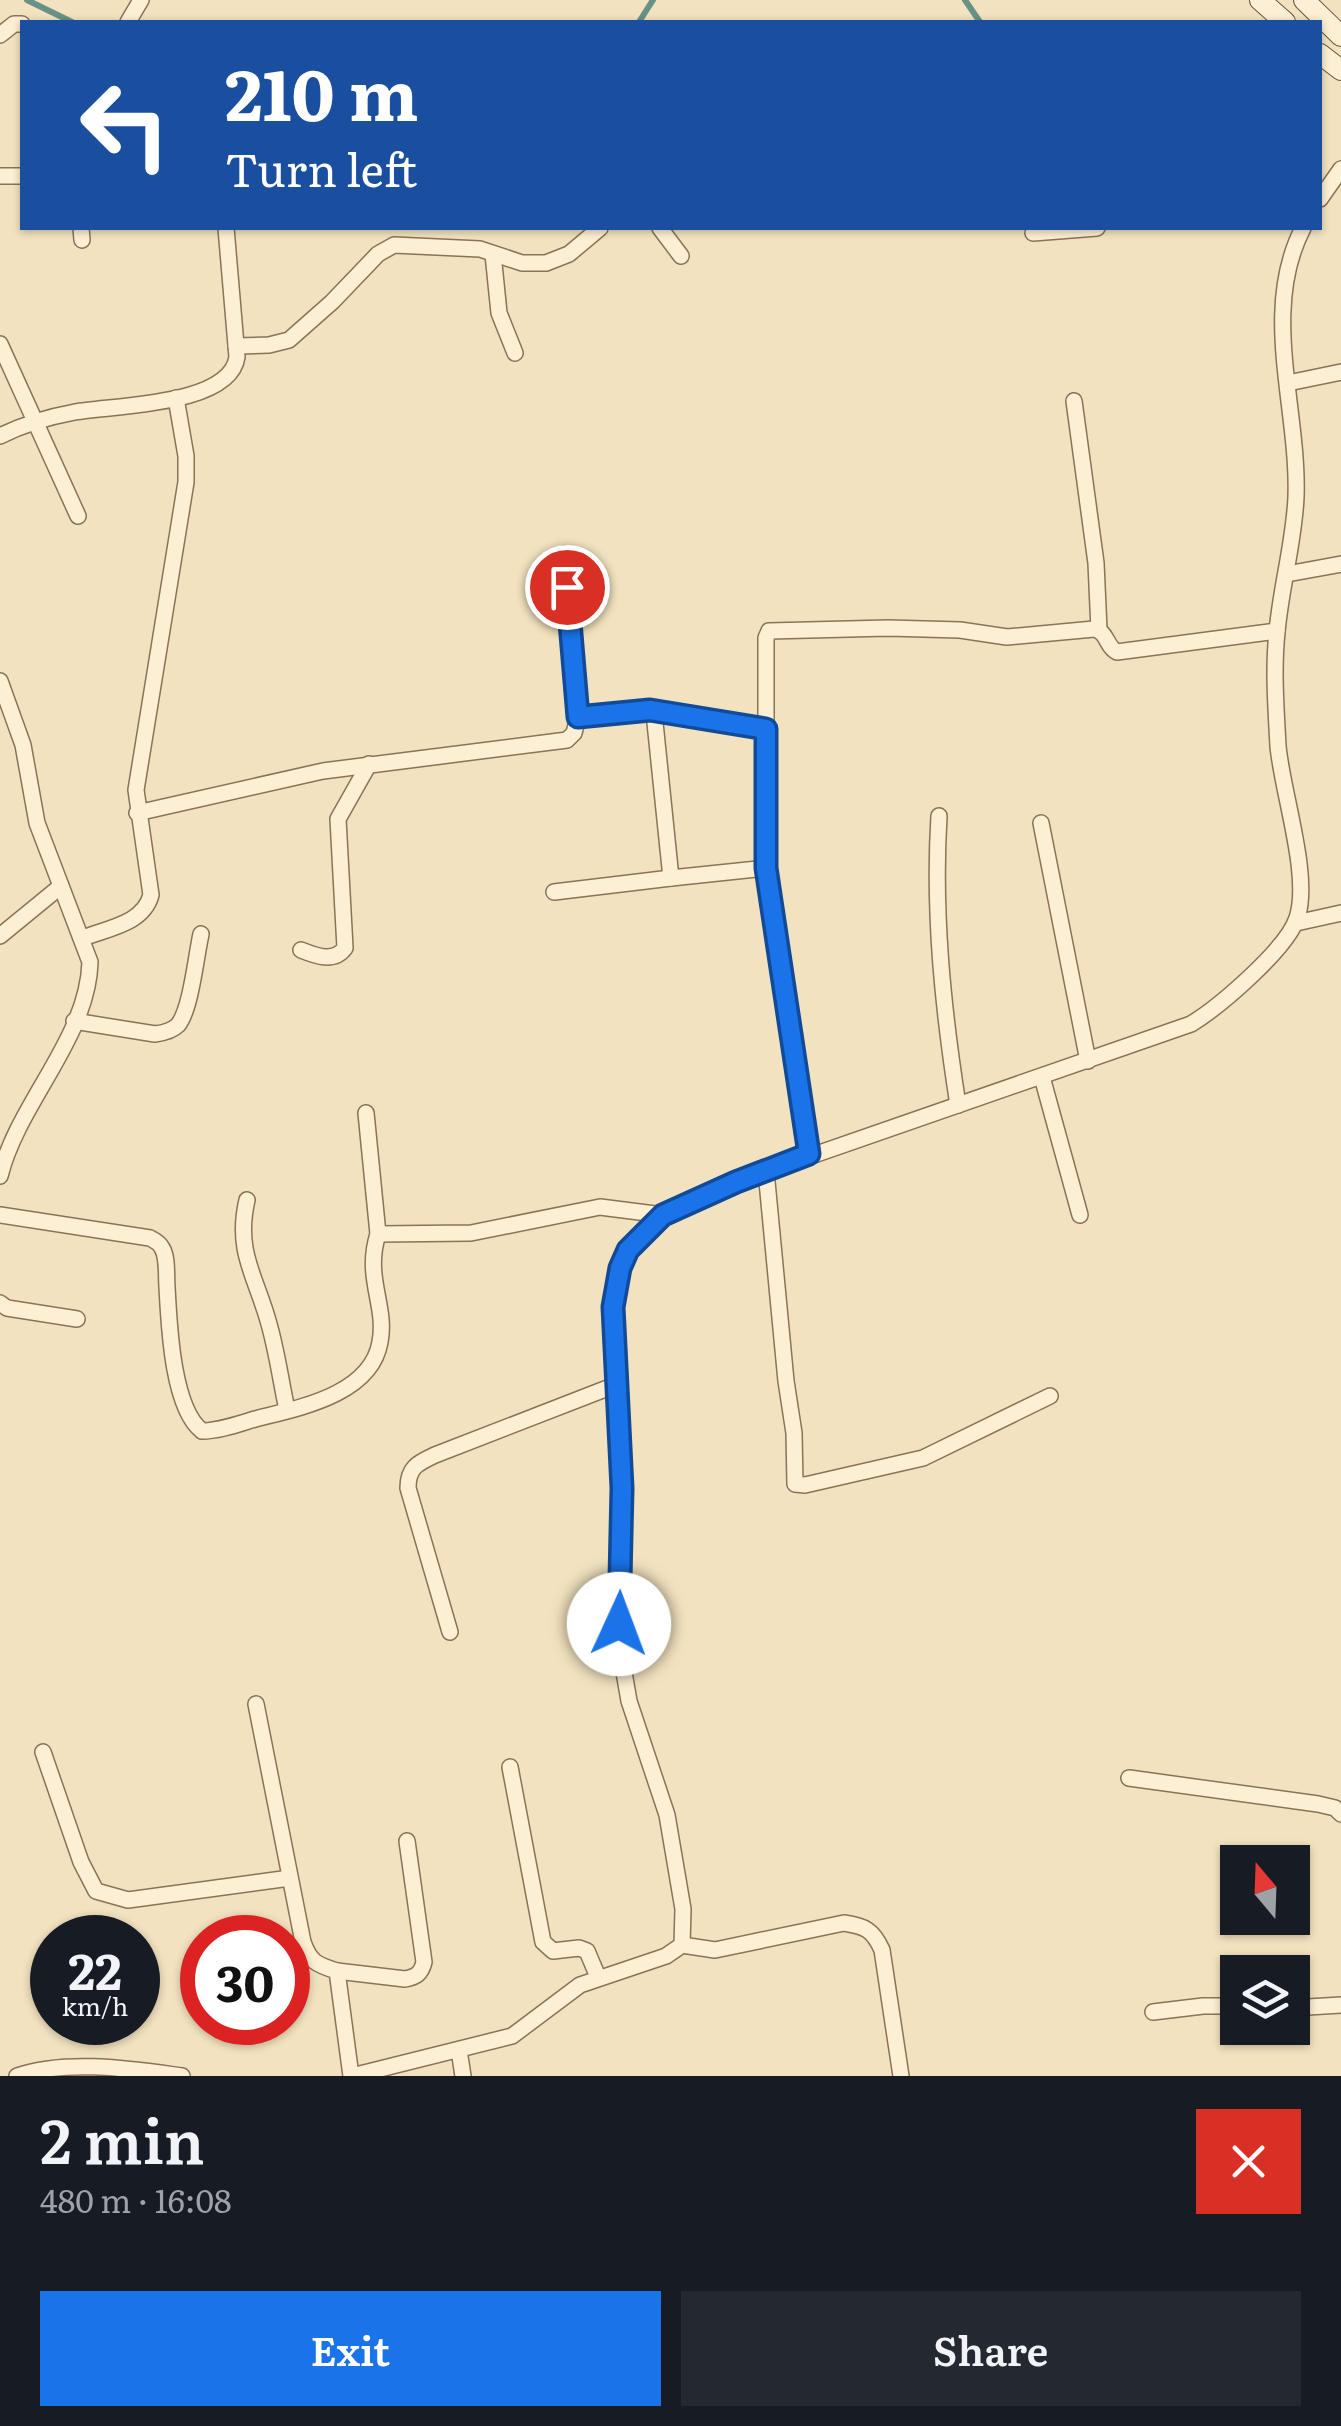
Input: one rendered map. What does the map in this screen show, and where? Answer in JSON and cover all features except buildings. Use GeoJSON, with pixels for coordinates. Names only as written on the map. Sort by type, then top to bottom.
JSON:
{"type":"FeatureCollection","features":[{"type":"Feature","properties":{"kind":"main road"},"geometry":{"type":"LineString","coordinates":[[1260,0],[1283,20]]}},
{"type":"Feature","properties":{"kind":"main road"},"geometry":{"type":"LineString","coordinates":[[1304,0],[1341,36]]}},
{"type":"Feature","properties":{"kind":"street"},"geometry":{"type":"LineString","coordinates":[[1322,196],[1341,169]]}},
{"type":"Feature","properties":{"kind":"street"},"geometry":{"type":"LineString","coordinates":[[0,436],[34,421],[176,398],[220,384],[236,365],[226,230]]}},
{"type":"Feature","properties":{"kind":"street"},"geometry":{"type":"LineString","coordinates":[[236,346],[289,340],[386,247],[408,244],[480,249],[522,263],[546,264],[569,254],[598,230]]}},
{"type":"Feature","properties":{"kind":"street"},"geometry":{"type":"LineString","coordinates":[[662,230],[681,256]]}},
{"type":"Feature","properties":{"kind":"street"},"geometry":{"type":"LineString","coordinates":[[1033,233],[1071,230]]}},
{"type":"Feature","properties":{"kind":"street"},"geometry":{"type":"LineString","coordinates":[[682,1944],[683,1909],[667,1815],[623,1680],[619,1624],[622,1488],[613,1307],[620,1268],[628,1250],[663,1215],[766,1170],[1153,1040],[1207,1014],[1269,956],[1296,923],[1300,886],[1276,712],[1277,630],[1296,492],[1283,323],[1284,282],[1302,230]]}},
{"type":"Feature","properties":{"kind":"street"},"geometry":{"type":"LineString","coordinates":[[493,254],[498,313],[516,354]]}},
{"type":"Feature","properties":{"kind":"street"},"geometry":{"type":"LineString","coordinates":[[0,344],[78,516]]}},
{"type":"Feature","properties":{"kind":"street"},"geometry":{"type":"LineString","coordinates":[[1288,382],[1341,372]]}},
{"type":"Feature","properties":{"kind":"street"},"geometry":{"type":"LineString","coordinates":[[82,938],[138,917],[147,910],[151,895],[136,790],[186,482],[186,456],[176,398]]}},
{"type":"Feature","properties":{"kind":"street"},"geometry":{"type":"LineString","coordinates":[[1074,400],[1096,563],[1099,630],[1117,652],[1277,630]]}},
{"type":"Feature","properties":{"kind":"street"},"geometry":{"type":"LineString","coordinates":[[138,813],[323,770],[566,740],[574,733],[578,717],[565,554]]}},
{"type":"Feature","properties":{"kind":"street"},"geometry":{"type":"LineString","coordinates":[[1287,574],[1341,564]]}},
{"type":"Feature","properties":{"kind":"street"},"geometry":{"type":"LineString","coordinates":[[809,1154],[766,868],[766,638],[772,630],[888,628],[1030,636],[1085,628],[1099,630]]}},
{"type":"Feature","properties":{"kind":"street"},"geometry":{"type":"LineString","coordinates":[[0,682],[24,745],[37,823],[90,962],[74,1021],[8,1148],[0,1176]]}},
{"type":"Feature","properties":{"kind":"street"},"geometry":{"type":"LineString","coordinates":[[578,717],[650,710],[766,729]]}},
{"type":"Feature","properties":{"kind":"street"},"geometry":{"type":"LineString","coordinates":[[654,713],[671,878]]}},
{"type":"Feature","properties":{"kind":"street"},"geometry":{"type":"LineString","coordinates":[[301,950],[328,957],[345,948],[338,819],[369,764]]}},
{"type":"Feature","properties":{"kind":"street"},"geometry":{"type":"LineString","coordinates":[[939,816],[936,877],[942,986],[958,1105]]}},
{"type":"Feature","properties":{"kind":"street"},"geometry":{"type":"LineString","coordinates":[[1042,822],[1088,1060]]}},
{"type":"Feature","properties":{"kind":"street"},"geometry":{"type":"LineString","coordinates":[[554,892],[766,868]]}},
{"type":"Feature","properties":{"kind":"street"},"geometry":{"type":"LineString","coordinates":[[0,936],[62,886]]}},
{"type":"Feature","properties":{"kind":"street"},"geometry":{"type":"LineString","coordinates":[[1296,923],[1341,913]]}},
{"type":"Feature","properties":{"kind":"street"},"geometry":{"type":"LineString","coordinates":[[74,1021],[155,1034],[168,1032],[178,1025],[184,1013],[201,934]]}},
{"type":"Feature","properties":{"kind":"street"},"geometry":{"type":"LineString","coordinates":[[1042,1077],[1080,1216]]}},
{"type":"Feature","properties":{"kind":"street"},"geometry":{"type":"LineString","coordinates":[[0,1214],[150,1238],[159,1243],[164,1250],[172,1356],[191,1420],[202,1431],[210,1431],[287,1410],[334,1394],[365,1372],[381,1340],[371,1264],[378,1234],[366,1113]]}},
{"type":"Feature","properties":{"kind":"street"},"geometry":{"type":"LineString","coordinates":[[766,1170],[794,1432],[795,1484],[922,1458],[1050,1396]]}},
{"type":"Feature","properties":{"kind":"street"},"geometry":{"type":"LineString","coordinates":[[246,1200],[242,1242],[271,1330],[287,1410]]}},
{"type":"Feature","properties":{"kind":"street"},"geometry":{"type":"LineString","coordinates":[[378,1234],[471,1233],[600,1207],[663,1215]]}},
{"type":"Feature","properties":{"kind":"street"},"geometry":{"type":"LineString","coordinates":[[0,1303],[7,1308],[76,1319]]}},
{"type":"Feature","properties":{"kind":"street"},"geometry":{"type":"LineString","coordinates":[[450,1632],[408,1488],[408,1476],[416,1464],[618,1384]]}},
{"type":"Feature","properties":{"kind":"street"},"geometry":{"type":"LineString","coordinates":[[256,1704],[308,1958],[316,1965],[405,1979],[422,1972],[424,1962],[408,1840]]}},
{"type":"Feature","properties":{"kind":"street"},"geometry":{"type":"LineString","coordinates":[[44,1752],[81,1862],[96,1891],[128,1900],[290,1878]]}},
{"type":"Feature","properties":{"kind":"street"},"geometry":{"type":"LineString","coordinates":[[510,1767],[543,1942],[553,1951],[587,1951],[598,1977]]}},
{"type":"Feature","properties":{"kind":"street"},"geometry":{"type":"LineString","coordinates":[[1129,1778],[1318,1804],[1335,1808],[1341,1814]]}},
{"type":"Feature","properties":{"kind":"street"},"geometry":{"type":"LineString","coordinates":[[337,1971],[351,2076],[512,2036],[568,1993],[598,1977],[666,1956],[682,1944],[715,1950],[844,1923],[865,1926],[875,1934],[882,1950],[901,2074],[882,2076]]}},
{"type":"Feature","properties":{"kind":"street"},"geometry":{"type":"LineString","coordinates":[[1310,2007],[1341,2005]]}},
{"type":"Feature","properties":{"kind":"street"},"geometry":{"type":"LineString","coordinates":[[1152,2012],[1220,2006]]}},
{"type":"Feature","properties":{"kind":"street"},"geometry":{"type":"LineString","coordinates":[[459,2050],[463,2076]]}},
{"type":"Feature","properties":{"kind":"street"},"geometry":{"type":"LineString","coordinates":[[17,2076],[93,2068],[182,2076]]}},
{"type":"Feature","properties":{"kind":"waterway"},"geometry":{"type":"LineString","coordinates":[[27,0],[68,20]]}},
{"type":"Feature","properties":{"kind":"waterway"},"geometry":{"type":"LineString","coordinates":[[640,20],[653,0]]}},
{"type":"Feature","properties":{"kind":"waterway"},"geometry":{"type":"LineString","coordinates":[[965,0],[979,20]]}},
{"type":"Feature","properties":{"kind":"route"},"geometry":{"type":"LineString","coordinates":[[567,587],[578,717],[650,710],[766,729],[766,868],[809,1154],[700,1196],[663,1215],[642,1232],[620,1268],[613,1307],[622,1488],[619,1624]]}}]}
